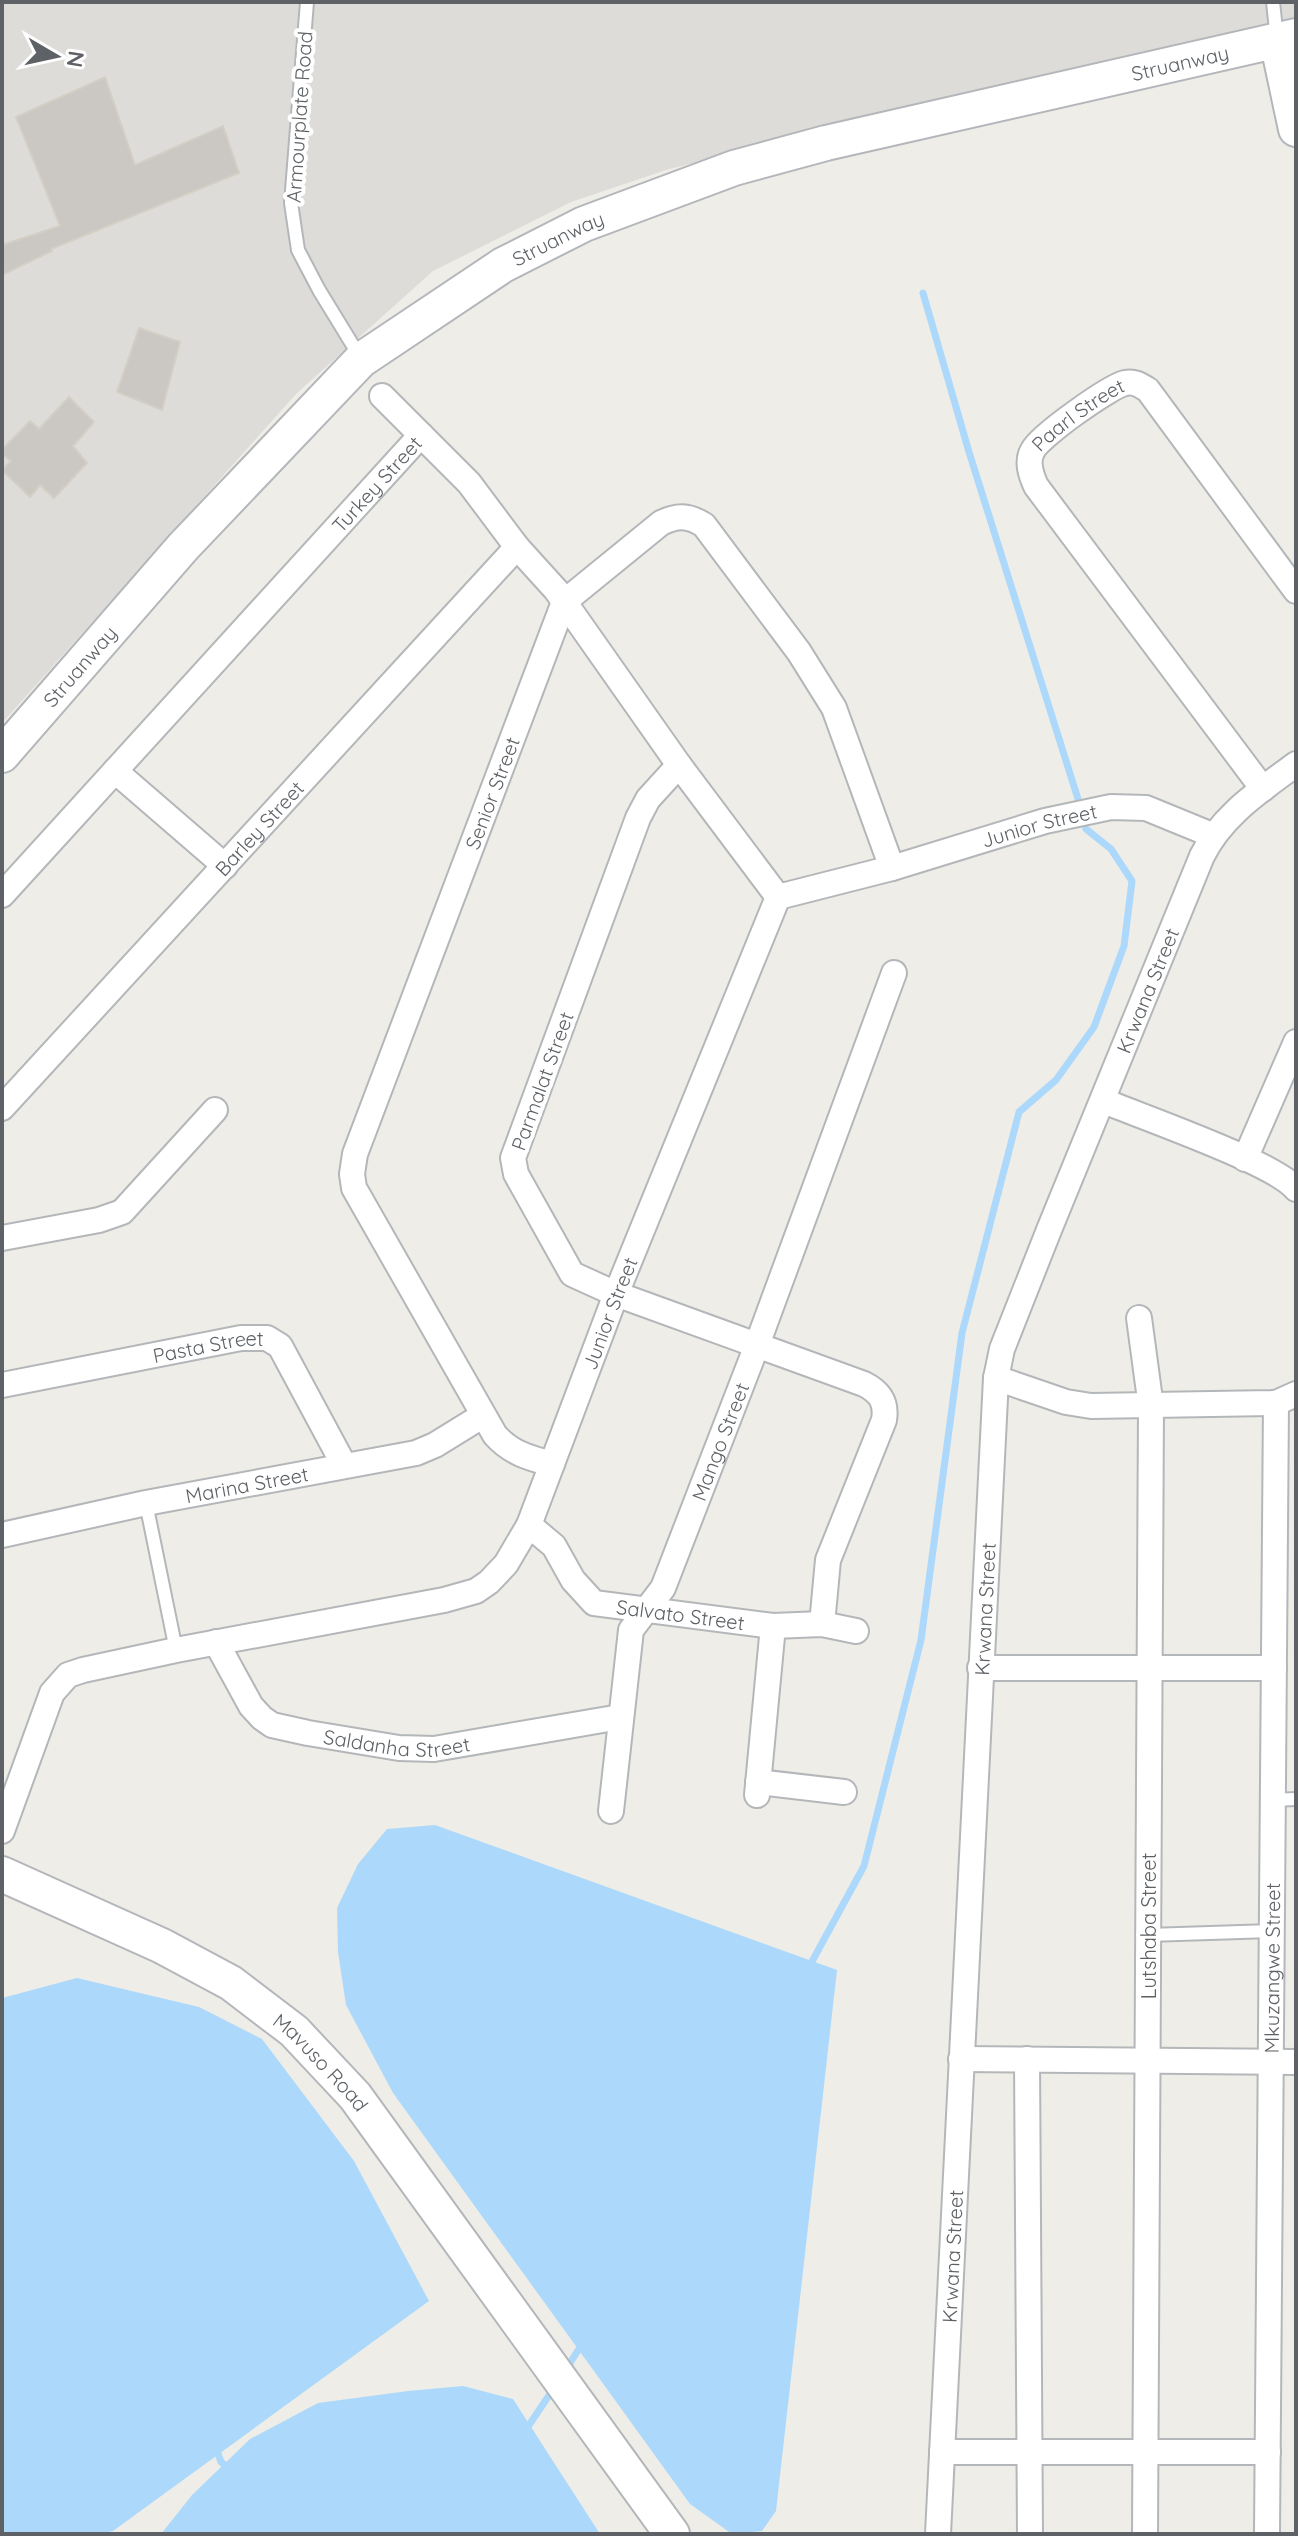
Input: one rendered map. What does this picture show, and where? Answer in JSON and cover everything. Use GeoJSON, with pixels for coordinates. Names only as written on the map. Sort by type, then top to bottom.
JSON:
{"type":"FeatureCollection","features":[{"type":"Feature","properties":{"kind":"street","name":"Struanway"},"geometry":{"type":"LineString","coordinates":[[2,755],[183,547],[361,360],[503,265],[584,224],[720,173],[826,143],[1286,38]]}},
{"type":"Feature","properties":{"kind":"street"},"geometry":{"type":"LineString","coordinates":[[1286,38],[1296,129]]}},
{"type":"Feature","properties":{"kind":"street","name":"Paarl Street"},"geometry":{"type":"LineString","coordinates":[[1263,789],[1036,486],[1031,475],[1032,451],[1041,440],[1107,391],[1125,383],[1136,383],[1148,390],[1296,591]]}},
{"type":"Feature","properties":{"kind":"street"},"geometry":{"type":"LineString","coordinates":[[382,396],[421,435]]}},
{"type":"Feature","properties":{"kind":"street","name":"Turkey Street"},"geometry":{"type":"LineString","coordinates":[[2,895],[421,435],[476,492],[564,602],[679,765],[778,897]]}},
{"type":"Feature","properties":{"kind":"street"},"geometry":{"type":"LineString","coordinates":[[564,602],[661,523],[687,516],[704,525],[799,652],[834,708],[892,868]]}},
{"type":"Feature","properties":{"kind":"street","name":"Barley Street"},"geometry":{"type":"LineString","coordinates":[[2,1108],[517,547]]}},
{"type":"Feature","properties":{"kind":"street","name":"Senior Street"},"geometry":{"type":"LineString","coordinates":[[552,1464],[524,1457],[505,1446],[482,1416],[354,1188],[352,1174],[355,1154],[564,602]]}},
{"type":"Feature","properties":{"kind":"street","name":"Krwana Street"},"geometry":{"type":"LineString","coordinates":[[938,2534],[996,1378],[1002,1349],[1049,1230],[1212,835],[1233,813],[1296,764]]}},
{"type":"Feature","properties":{"kind":"street","name":"Parmalat Street"},"geometry":{"type":"LineString","coordinates":[[679,765],[654,791],[638,818],[513,1158],[516,1174],[567,1267],[583,1280],[877,1391],[883,1399],[884,1420],[828,1560],[822,1624]]}},
{"type":"Feature","properties":{"kind":"street"},"geometry":{"type":"LineString","coordinates":[[115,771],[225,866]]}},
{"type":"Feature","properties":{"kind":"street","name":"Junior Street"},"geometry":{"type":"LineString","coordinates":[[2,1831],[52,1693],[68,1675],[176,1650],[476,1591],[506,1564],[529,1525],[616,1294],[778,897],[892,868],[1045,821],[1111,807],[1146,808],[1212,835]]}},
{"type":"Feature","properties":{"kind":"street","name":"Mango Street"},"geometry":{"type":"LineString","coordinates":[[611,1811],[631,1630],[663,1588],[757,1345],[894,973]]}},
{"type":"Feature","properties":{"kind":"street"},"geometry":{"type":"LineString","coordinates":[[1245,1159],[1296,1042]]}},
{"type":"Feature","properties":{"kind":"street"},"geometry":{"type":"LineString","coordinates":[[1104,1101],[1245,1159],[1290,1181],[1296,1189]]}},
{"type":"Feature","properties":{"kind":"street"},"geometry":{"type":"LineString","coordinates":[[2,1238],[99,1220],[122,1212],[215,1110]]}},
{"type":"Feature","properties":{"kind":"street","name":"Lutshaba Street"},"geometry":{"type":"LineString","coordinates":[[1139,1318],[1151,1407],[1145,2534]]}},
{"type":"Feature","properties":{"kind":"street","name":"Pasta Street"},"geometry":{"type":"LineString","coordinates":[[2,1385],[241,1338],[267,1338],[280,1346],[344,1465]]}},
{"type":"Feature","properties":{"kind":"street"},"geometry":{"type":"LineString","coordinates":[[996,1378],[1066,1402],[1091,1406],[1151,1407],[1286,1398]]}},
{"type":"Feature","properties":{"kind":"street","name":"Mkuzangwe Street"},"geometry":{"type":"LineString","coordinates":[[1267,2534],[1272,1931],[1285,1800],[1274,1668],[1286,1398]]}},
{"type":"Feature","properties":{"kind":"street","name":"Marina Street"},"geometry":{"type":"LineString","coordinates":[[2,1535],[146,1503],[416,1453],[482,1416]]}},
{"type":"Feature","properties":{"kind":"street","name":"Salvato Street"},"geometry":{"type":"LineString","coordinates":[[529,1525],[554,1546],[582,1593],[594,1603],[773,1626],[822,1624],[856,1631]]}},
{"type":"Feature","properties":{"kind":"street","name":"Salvato Street"},"geometry":{"type":"LineString","coordinates":[[773,1626],[758,1788],[844,1792]]}},
{"type":"Feature","properties":{"kind":"street","name":"Saldanha Street"},"geometry":{"type":"LineString","coordinates":[[216,1642],[251,1706],[262,1718],[272,1725],[308,1733],[399,1748],[434,1749],[620,1717]]}},
{"type":"Feature","properties":{"kind":"street"},"geometry":{"type":"LineString","coordinates":[[980,1668],[1274,1668]]}},
{"type":"Feature","properties":{"kind":"street"},"geometry":{"type":"LineString","coordinates":[[2,1766],[19,1788]]}},
{"type":"Feature","properties":{"kind":"street","name":"Mavuso Road"},"geometry":{"type":"LineString","coordinates":[[2,1874],[204,1968],[231,1983],[294,2031],[355,2096],[672,2534]]}},
{"type":"Feature","properties":{"kind":"street"},"geometry":{"type":"LineString","coordinates":[[961,2059],[1296,2062]]}},
{"type":"Feature","properties":{"kind":"street"},"geometry":{"type":"LineString","coordinates":[[1027,2059],[1030,2534]]}},
{"type":"Feature","properties":{"kind":"street"},"geometry":{"type":"LineString","coordinates":[[942,2452],[1268,2452]]}},
{"type":"Feature","properties":{"kind":"lane","name":"Armourplate Road"},"geometry":{"type":"LineString","coordinates":[[307,2],[291,203],[298,250],[361,360]]}},
{"type":"Feature","properties":{"kind":"lane"},"geometry":{"type":"LineString","coordinates":[[1273,2],[1286,38]]}},
{"type":"Feature","properties":{"kind":"lane"},"geometry":{"type":"LineString","coordinates":[[146,1503],[176,1650]]}},
{"type":"Feature","properties":{"kind":"lane"},"geometry":{"type":"LineString","coordinates":[[1148,1935],[1272,1931]]}},
{"type":"Feature","properties":{"kind":"shaded area"},"geometry":{"type":"Polygon","coordinates":[[[2,2],[1296,2],[1296,17],[669,169],[571,202],[433,271],[297,393],[2,723],[2,2]]]}},
{"type":"Feature","properties":{"kind":"water"},"geometry":{"type":"Polygon","coordinates":[[[435,1825],[837,1970],[776,2511],[762,2531],[732,2534],[690,2504],[393,2093],[346,2005],[338,1952],[337,1908],[358,1864],[387,1829],[435,1825]]]}},
{"type":"Feature","properties":{"kind":"water"},"geometry":{"type":"Polygon","coordinates":[[[77,1978],[199,2007],[262,2039],[354,2161],[429,2301],[113,2531],[98,2534],[2,2534],[2,1998],[77,1978]]]}},
{"type":"Feature","properties":{"kind":"water"},"geometry":{"type":"Polygon","coordinates":[[[463,2386],[513,2399],[600,2534],[161,2534],[192,2495],[250,2439],[318,2403],[463,2386]]]}},
{"type":"Feature","properties":{"kind":"building"},"geometry":{"type":"Polygon","coordinates":[[[105,77],[135,165],[223,126],[239,173],[51,249],[2,275],[2,245],[60,226],[16,117],[105,77]]]}},
{"type":"Feature","properties":{"kind":"building"},"geometry":{"type":"Polygon","coordinates":[[[139,328],[180,342],[162,410],[117,392],[139,328]]]}},
{"type":"Feature","properties":{"kind":"building"},"geometry":{"type":"Polygon","coordinates":[[[69,397],[94,422],[73,446],[87,463],[54,498],[40,485],[30,497],[2,470],[11,461],[2,454],[2,450],[30,421],[39,429],[69,397]]]}},
{"type":"Feature","properties":{"kind":"waterway"},"geometry":{"type":"LineString","coordinates":[[923,293],[969,452],[1078,799]]}},
{"type":"Feature","properties":{"kind":"waterway"},"geometry":{"type":"LineString","coordinates":[[809,1967],[864,1866],[921,1640],[962,1333],[1019,1112],[1056,1080],[1094,1027],[1124,946],[1132,881],[1111,849],[1086,829]]}},
{"type":"Feature","properties":{"kind":"waterway"},"geometry":{"type":"LineString","coordinates":[[565,2371],[582,2344]]}},
{"type":"Feature","properties":{"kind":"waterway"},"geometry":{"type":"LineString","coordinates":[[525,2431],[554,2388]]}},
{"type":"Feature","properties":{"kind":"waterway"},"geometry":{"type":"LineString","coordinates":[[216,2448],[221,2462],[231,2470]]}}]}
